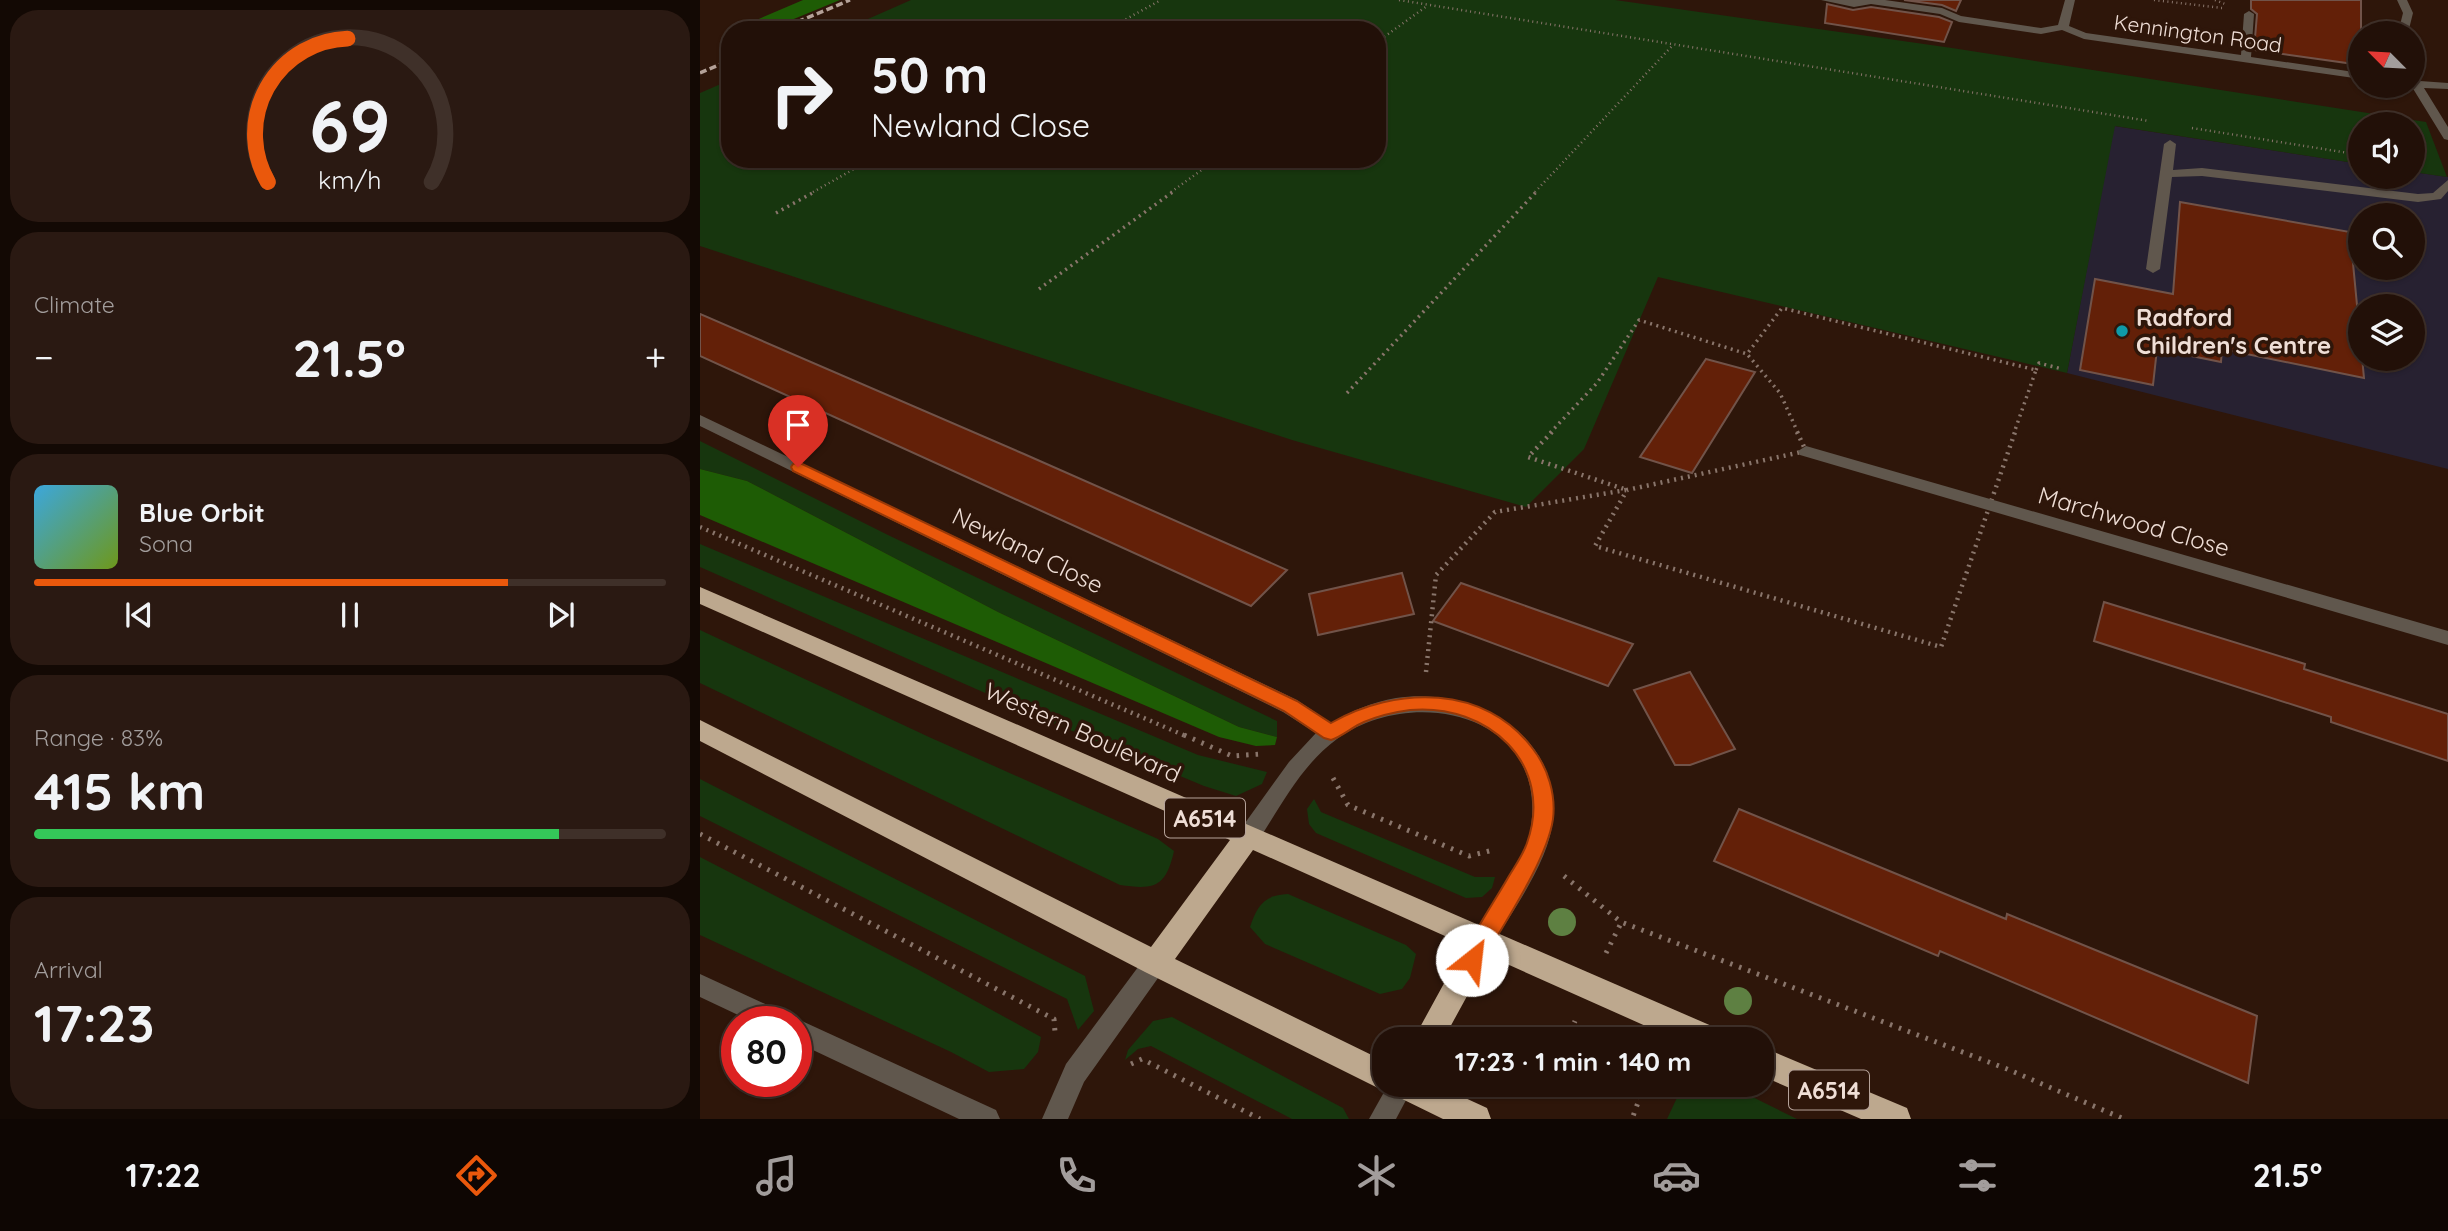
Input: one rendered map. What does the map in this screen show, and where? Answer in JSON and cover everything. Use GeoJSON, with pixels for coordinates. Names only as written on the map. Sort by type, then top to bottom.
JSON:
{"type":"FeatureCollection","features":[{"type":"Feature","properties":{"kind":"highway","name":"Western Boulevard"},"geometry":{"type":"LineString","coordinates":[[700,595],[1682,1027]]}},
{"type":"Feature","properties":{"kind":"highway"},"geometry":{"type":"LineString","coordinates":[[700,730],[1154,963],[1372,1070]]}},
{"type":"Feature","properties":{"kind":"highway"},"geometry":{"type":"LineString","coordinates":[[1154,963],[1248,837]]}},
{"type":"Feature","properties":{"kind":"highway"},"geometry":{"type":"LineString","coordinates":[[1434,1027],[1483,940]]}},
{"type":"Feature","properties":{"kind":"highway","name":"A6514"},"geometry":{"type":"LineString","coordinates":[[1774,1066],[1896,1119]]}},
{"type":"Feature","properties":{"kind":"highway"},"geometry":{"type":"LineString","coordinates":[[1429,1097],[1476,1119]]}},
{"type":"Feature","properties":{"kind":"street","name":"Kennington Road"},"geometry":{"type":"LineString","coordinates":[[1826,0],[1854,4],[1871,1],[1942,11],[1959,19],[2041,30],[2063,27],[2084,36],[2348,74]]}},
{"type":"Feature","properties":{"kind":"street"},"geometry":{"type":"LineString","coordinates":[[2063,27],[2070,0]]}},
{"type":"Feature","properties":{"kind":"street"},"geometry":{"type":"LineString","coordinates":[[2402,0],[2408,13],[2406,21]]}},
{"type":"Feature","properties":{"kind":"street"},"geometry":{"type":"LineString","coordinates":[[2246,59],[2249,14]]}},
{"type":"Feature","properties":{"kind":"street"},"geometry":{"type":"LineString","coordinates":[[2426,84],[2448,86]]}},
{"type":"Feature","properties":{"kind":"street"},"geometry":{"type":"LineString","coordinates":[[2424,98],[2448,136]]}},
{"type":"Feature","properties":{"kind":"street"},"geometry":{"type":"LineString","coordinates":[[2153,269],[2170,144]]}},
{"type":"Feature","properties":{"kind":"street"},"geometry":{"type":"LineString","coordinates":[[2166,174],[2202,172],[2418,198],[2437,196],[2445,191],[2448,184]]}},
{"type":"Feature","properties":{"kind":"street","name":"Newland Close"},"geometry":{"type":"LineString","coordinates":[[700,420],[1290,706],[1331,733]]}},
{"type":"Feature","properties":{"kind":"street","name":"Marchwood Close"},"geometry":{"type":"LineString","coordinates":[[1806,451],[2448,638]]}},
{"type":"Feature","properties":{"kind":"street"},"geometry":{"type":"LineString","coordinates":[[1248,837],[1301,762],[1331,733],[1356,718],[1383,708],[1439,703],[1466,709],[1494,721],[1516,740],[1533,762],[1543,789],[1544,818],[1536,848],[1483,940]]}},
{"type":"Feature","properties":{"kind":"street"},"geometry":{"type":"LineString","coordinates":[[1055,1119],[1075,1073],[1154,963]]}},
{"type":"Feature","properties":{"kind":"street"},"geometry":{"type":"LineString","coordinates":[[700,985],[745,1006]]}},
{"type":"Feature","properties":{"kind":"street"},"geometry":{"type":"LineString","coordinates":[[812,1037],[987,1119]]}},
{"type":"Feature","properties":{"kind":"street"},"geometry":{"type":"LineString","coordinates":[[1382,1119],[1396,1097]]}},
{"type":"Feature","properties":{"kind":"path"},"geometry":{"type":"LineString","coordinates":[[1122,21],[1161,0]]}},
{"type":"Feature","properties":{"kind":"path"},"geometry":{"type":"LineString","coordinates":[[1399,0],[2154,122]]}},
{"type":"Feature","properties":{"kind":"path"},"geometry":{"type":"LineString","coordinates":[[2154,0],[2228,9]]}},
{"type":"Feature","properties":{"kind":"path"},"geometry":{"type":"LineString","coordinates":[[1386,36],[1429,5]]}},
{"type":"Feature","properties":{"kind":"path"},"geometry":{"type":"LineString","coordinates":[[1347,393],[1673,45]]}},
{"type":"Feature","properties":{"kind":"path"},"geometry":{"type":"LineString","coordinates":[[2182,126],[2348,153]]}},
{"type":"Feature","properties":{"kind":"path"},"geometry":{"type":"LineString","coordinates":[[776,213],[856,168]]}},
{"type":"Feature","properties":{"kind":"path"},"geometry":{"type":"LineString","coordinates":[[1039,289],[1205,168]]}},
{"type":"Feature","properties":{"kind":"path"},"geometry":{"type":"LineString","coordinates":[[1423,704],[1436,575],[1495,512],[1627,490],[1528,457],[1597,383],[1639,320],[1747,354]]}},
{"type":"Feature","properties":{"kind":"path"},"geometry":{"type":"LineString","coordinates":[[2036,370],[2039,363],[2062,369]]}},
{"type":"Feature","properties":{"kind":"path"},"geometry":{"type":"LineString","coordinates":[[700,527],[1232,756],[1280,753],[1331,776],[1348,805],[1469,856],[1506,847],[1555,867],[1621,922],[2007,1069],[2124,1119]]}},
{"type":"Feature","properties":{"kind":"path"},"geometry":{"type":"LineString","coordinates":[[700,834],[1054,1019],[1055,1033],[1051,1046],[1114,1080],[1126,1066],[1142,1059],[1260,1119]]}},
{"type":"Feature","properties":{"kind":"path"},"geometry":{"type":"LineString","coordinates":[[1632,1119],[1640,1097]]}},
{"type":"Feature","properties":{"kind":"shaded area"},"geometry":{"type":"Polygon","coordinates":[[[2114,126],[2348,162],[2348,189],[2425,189],[2425,174],[2448,177],[2448,469],[2067,373],[2114,126]]]}},
{"type":"Feature","properties":{"kind":"green space"},"geometry":{"type":"Polygon","coordinates":[[[803,0],[840,0],[789,21],[754,21],[803,0]]]}},
{"type":"Feature","properties":{"kind":"green space"},"geometry":{"type":"Polygon","coordinates":[[[911,0],[1615,0],[1952,48],[2362,112],[2348,112],[2348,162],[2115,126],[2067,373],[1658,277],[1584,449],[1526,507],[1292,440],[700,246],[700,93],[721,84],[721,168],[1386,168],[1386,21],[863,21],[911,0]]]}},
{"type":"Feature","properties":{"kind":"green space"},"geometry":{"type":"Polygon","coordinates":[[[2425,122],[2426,122],[2447,177],[2425,174],[2425,122]]]}},
{"type":"Feature","properties":{"kind":"green space"},"geometry":{"type":"Polygon","coordinates":[[[700,441],[888,535],[1277,721],[1277,737],[1239,727],[998,612],[747,481],[700,469],[700,441]]]}},
{"type":"Feature","properties":{"kind":"green space"},"geometry":{"type":"Polygon","coordinates":[[[700,469],[747,481],[998,612],[1239,727],[1277,737],[1275,745],[1256,746],[1219,737],[700,515],[700,469]]]}},
{"type":"Feature","properties":{"kind":"green space"},"geometry":{"type":"Polygon","coordinates":[[[700,544],[1198,755],[1267,772],[1262,784],[1236,796],[1204,786],[1053,723],[700,567],[700,544]]]}},
{"type":"Feature","properties":{"kind":"green space"},"geometry":{"type":"Polygon","coordinates":[[[700,630],[929,737],[1158,839],[1174,851],[1167,872],[1163,879],[1150,886],[1120,885],[700,683],[700,630]]]}},
{"type":"Feature","properties":{"kind":"green space"},"geometry":{"type":"Polygon","coordinates":[[[700,779],[1085,976],[1094,1011],[1078,1030],[1067,999],[700,816],[700,779]]]}},
{"type":"Feature","properties":{"kind":"green space"},"geometry":{"type":"Polygon","coordinates":[[[1314,799],[1321,812],[1475,877],[1495,877],[1492,888],[1482,897],[1466,898],[1316,833],[1309,824],[1307,809],[1314,799]]]}},
{"type":"Feature","properties":{"kind":"green space"},"geometry":{"type":"Polygon","coordinates":[[[700,857],[919,970],[1041,1037],[1038,1052],[1024,1069],[989,1072],[700,935],[700,857]]]}},
{"type":"Feature","properties":{"kind":"green space"},"geometry":{"type":"Polygon","coordinates":[[[1288,894],[1406,945],[1416,954],[1410,978],[1402,989],[1380,994],[1265,944],[1250,927],[1256,913],[1267,899],[1288,894]]]}},
{"type":"Feature","properties":{"kind":"green space"},"geometry":{"type":"Polygon","coordinates":[[[1172,1017],[1343,1108],[1349,1119],[1292,1119],[1151,1046],[1138,1049],[1125,1060],[1128,1050],[1153,1021],[1172,1017]]]}},
{"type":"Feature","properties":{"kind":"green space"},"geometry":{"type":"Polygon","coordinates":[[[1677,1097],[1752,1097],[1797,1119],[1667,1119],[1677,1097]]]}},
{"type":"Feature","properties":{"kind":"building"},"geometry":{"type":"Polygon","coordinates":[[[1904,0],[1961,0],[1956,11],[1942,5],[1904,0]]]}},
{"type":"Feature","properties":{"kind":"building"},"geometry":{"type":"Polygon","coordinates":[[[2251,0],[2361,0],[2361,21],[2348,21],[2348,63],[2254,50],[2257,14],[2251,9],[2251,0]]]}},
{"type":"Feature","properties":{"kind":"building"},"geometry":{"type":"Polygon","coordinates":[[[1827,4],[1853,10],[1871,7],[1939,17],[1952,22],[1944,42],[1825,23],[1827,4]]]}},
{"type":"Feature","properties":{"kind":"building"},"geometry":{"type":"Polygon","coordinates":[[[2180,202],[2348,232],[2348,280],[2355,280],[2356,294],[2348,294],[2348,371],[2363,371],[2364,378],[2222,349],[2221,362],[2157,349],[2153,385],[2080,370],[2095,279],[2173,294],[2180,202]]]}},
{"type":"Feature","properties":{"kind":"building"},"geometry":{"type":"Polygon","coordinates":[[[700,314],[1287,570],[1251,606],[700,356],[700,314]]]}},
{"type":"Feature","properties":{"kind":"building"},"geometry":{"type":"Polygon","coordinates":[[[1706,359],[1755,372],[1692,473],[1640,457],[1706,359]]]}},
{"type":"Feature","properties":{"kind":"building"},"geometry":{"type":"Polygon","coordinates":[[[1402,573],[1414,614],[1318,635],[1309,594],[1402,573]]]}},
{"type":"Feature","properties":{"kind":"building"},"geometry":{"type":"Polygon","coordinates":[[[1461,583],[1633,644],[1608,686],[1433,621],[1461,583]]]}},
{"type":"Feature","properties":{"kind":"building"},"geometry":{"type":"Polygon","coordinates":[[[2104,602],[2305,664],[2304,669],[2448,714],[2448,761],[2331,722],[2331,717],[2094,641],[2104,602]]]}},
{"type":"Feature","properties":{"kind":"building"},"geometry":{"type":"Polygon","coordinates":[[[1690,672],[1735,749],[1690,765],[1675,765],[1634,690],[1690,672]]]}},
{"type":"Feature","properties":{"kind":"building"},"geometry":{"type":"Polygon","coordinates":[[[1739,809],[2006,919],[2007,914],[2257,1016],[2248,1083],[1940,951],[1938,956],[1714,861],[1739,809]]]}},
{"type":"Feature","properties":{"kind":"railway"},"geometry":{"type":"LineString","coordinates":[[800,21],[850,0]]}},
{"type":"Feature","properties":{"kind":"railway"},"geometry":{"type":"LineString","coordinates":[[700,73],[721,64]]}},
{"type":"Feature","properties":{"kind":"place","name":"Radford Children's Centre"},"geometry":{"type":"Point","coordinates":[2122,331]}},
{"type":"Feature","properties":{"kind":"route"},"geometry":{"type":"LineString","coordinates":[[798,467],[1290,706],[1331,733],[1356,718],[1383,708],[1411,703],[1439,703],[1466,709],[1494,721],[1516,740],[1533,762],[1543,789],[1544,818],[1536,848],[1472,960]]}}]}
